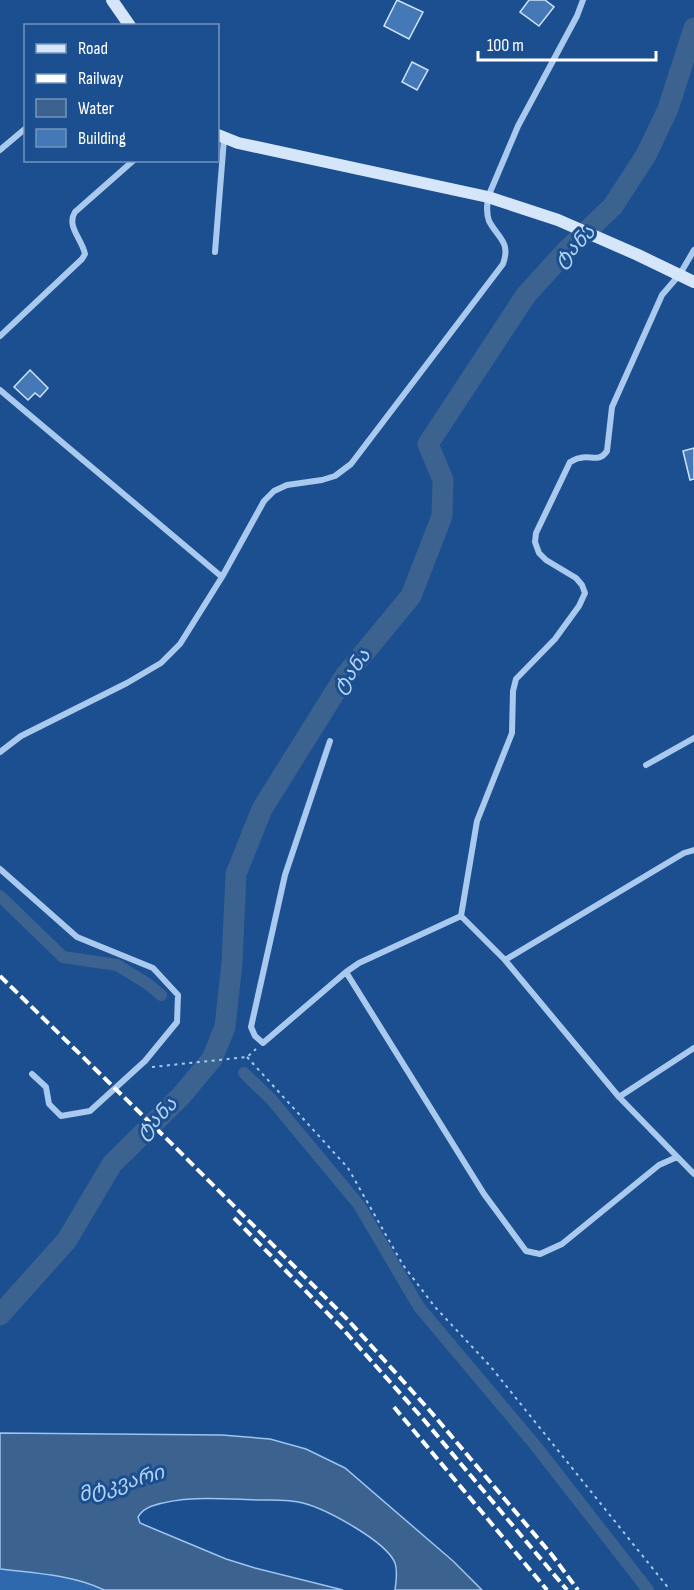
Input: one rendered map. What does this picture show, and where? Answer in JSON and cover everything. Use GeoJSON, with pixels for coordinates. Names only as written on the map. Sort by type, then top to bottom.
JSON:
{"type":"FeatureCollection","features":[{"type":"Feature","properties":{"kind":"main road"},"geometry":{"type":"LineString","coordinates":[[112,0],[129,24]]}},
{"type":"Feature","properties":{"kind":"main road"},"geometry":{"type":"LineString","coordinates":[[221,137],[488,197],[558,220],[694,282]]}},
{"type":"Feature","properties":{"kind":"street"},"geometry":{"type":"LineString","coordinates":[[0,752],[21,736],[127,683],[161,663],[180,644],[222,577],[264,501],[274,491],[287,485],[335,476],[351,465],[503,264],[507,254],[505,243],[489,219],[486,208],[488,197],[518,126],[578,16],[582,0]]}},
{"type":"Feature","properties":{"kind":"street"},"geometry":{"type":"LineString","coordinates":[[0,150],[24,130]]}},
{"type":"Feature","properties":{"kind":"street"},"geometry":{"type":"LineString","coordinates":[[215,252],[221,137]]}},
{"type":"Feature","properties":{"kind":"street"},"geometry":{"type":"LineString","coordinates":[[0,336],[82,259],[85,254],[84,249],[71,218],[132,162]]}},
{"type":"Feature","properties":{"kind":"street"},"geometry":{"type":"LineString","coordinates":[[461,916],[477,821],[512,733],[513,691],[516,680],[555,639],[579,606],[585,593],[576,578],[546,560],[539,553],[535,542],[536,533],[570,462],[579,458],[597,459],[603,457],[608,451],[612,407],[662,295],[680,274],[694,250]]}},
{"type":"Feature","properties":{"kind":"street"},"geometry":{"type":"LineString","coordinates":[[0,390],[222,577]]}},
{"type":"Feature","properties":{"kind":"street"},"geometry":{"type":"LineString","coordinates":[[646,765],[694,738]]}},
{"type":"Feature","properties":{"kind":"street"},"geometry":{"type":"LineString","coordinates":[[330,741],[285,875],[251,1027],[255,1036],[263,1043],[359,963],[461,916]]}},
{"type":"Feature","properties":{"kind":"street"},"geometry":{"type":"LineString","coordinates":[[505,960],[684,853],[694,850]]}},
{"type":"Feature","properties":{"kind":"street"},"geometry":{"type":"LineString","coordinates":[[0,869],[77,938],[153,968],[178,994],[177,1022],[145,1061],[90,1110],[61,1116],[49,1104],[46,1087],[32,1074]]}},
{"type":"Feature","properties":{"kind":"street"},"geometry":{"type":"LineString","coordinates":[[461,916],[505,960],[619,1097],[694,1174]]}},
{"type":"Feature","properties":{"kind":"street"},"geometry":{"type":"LineString","coordinates":[[346,972],[484,1194],[526,1251],[540,1254],[562,1244],[659,1165],[677,1157]]}},
{"type":"Feature","properties":{"kind":"street"},"geometry":{"type":"LineString","coordinates":[[619,1097],[694,1048]]}},
{"type":"Feature","properties":{"kind":"path"},"geometry":{"type":"LineString","coordinates":[[145,1061],[153,1068],[212,1059],[247,1057],[263,1043]]}},
{"type":"Feature","properties":{"kind":"path"},"geometry":{"type":"LineString","coordinates":[[247,1057],[348,1168],[403,1265],[429,1299],[491,1367],[670,1590]]}},
{"type":"Feature","properties":{"kind":"shaded area"},"geometry":{"type":"Polygon","coordinates":[[[0,1569],[66,1578],[104,1590],[0,1590],[0,1569]]]}},
{"type":"Feature","properties":{"kind":"water","name":"მტკვარი"},"geometry":{"type":"Polygon","coordinates":[[[0,1433],[222,1435],[270,1439],[306,1449],[345,1468],[453,1561],[482,1590],[395,1590],[397,1573],[395,1563],[380,1545],[354,1527],[313,1506],[280,1500],[204,1498],[178,1500],[150,1507],[138,1517],[140,1523],[226,1559],[343,1590],[104,1590],[66,1578],[0,1569],[0,1433]]]}},
{"type":"Feature","properties":{"kind":"building"},"geometry":{"type":"Polygon","coordinates":[[[397,0],[423,12],[409,39],[384,26],[397,0]]]}},
{"type":"Feature","properties":{"kind":"building"},"geometry":{"type":"Polygon","coordinates":[[[529,0],[545,0],[554,7],[539,26],[520,12],[529,0]]]}},
{"type":"Feature","properties":{"kind":"building"},"geometry":{"type":"Polygon","coordinates":[[[412,62],[428,70],[417,90],[402,82],[412,62]]]}},
{"type":"Feature","properties":{"kind":"building"},"geometry":{"type":"Polygon","coordinates":[[[30,370],[48,388],[40,397],[35,393],[28,400],[14,387],[30,370]]]}},
{"type":"Feature","properties":{"kind":"building"},"geometry":{"type":"Polygon","coordinates":[[[694,448],[694,479],[690,480],[683,451],[694,448]]]}},
{"type":"Feature","properties":{"kind":"waterway","name":"ტანა"},"geometry":{"type":"LineString","coordinates":[[0,1315],[67,1240],[112,1164],[181,1096],[212,1059],[225,1027],[232,963],[236,874],[262,809],[345,676],[411,596],[442,516],[443,480],[428,444],[526,295],[566,251],[613,206],[646,155],[668,109],[694,28]]}},
{"type":"Feature","properties":{"kind":"waterway"},"geometry":{"type":"LineString","coordinates":[[0,896],[63,957],[117,965],[161,995]]}},
{"type":"Feature","properties":{"kind":"waterway"},"geometry":{"type":"LineString","coordinates":[[244,1073],[271,1099],[359,1205],[419,1307],[535,1445],[648,1590]]}},
{"type":"Feature","properties":{"kind":"railway"},"geometry":{"type":"LineString","coordinates":[[0,976],[348,1320],[431,1412],[552,1555],[578,1590]]}},
{"type":"Feature","properties":{"kind":"railway"},"geometry":{"type":"LineString","coordinates":[[234,1218],[341,1327],[424,1420],[567,1590]]}},
{"type":"Feature","properties":{"kind":"railway"},"geometry":{"type":"LineString","coordinates":[[394,1407],[547,1590]]}}]}
